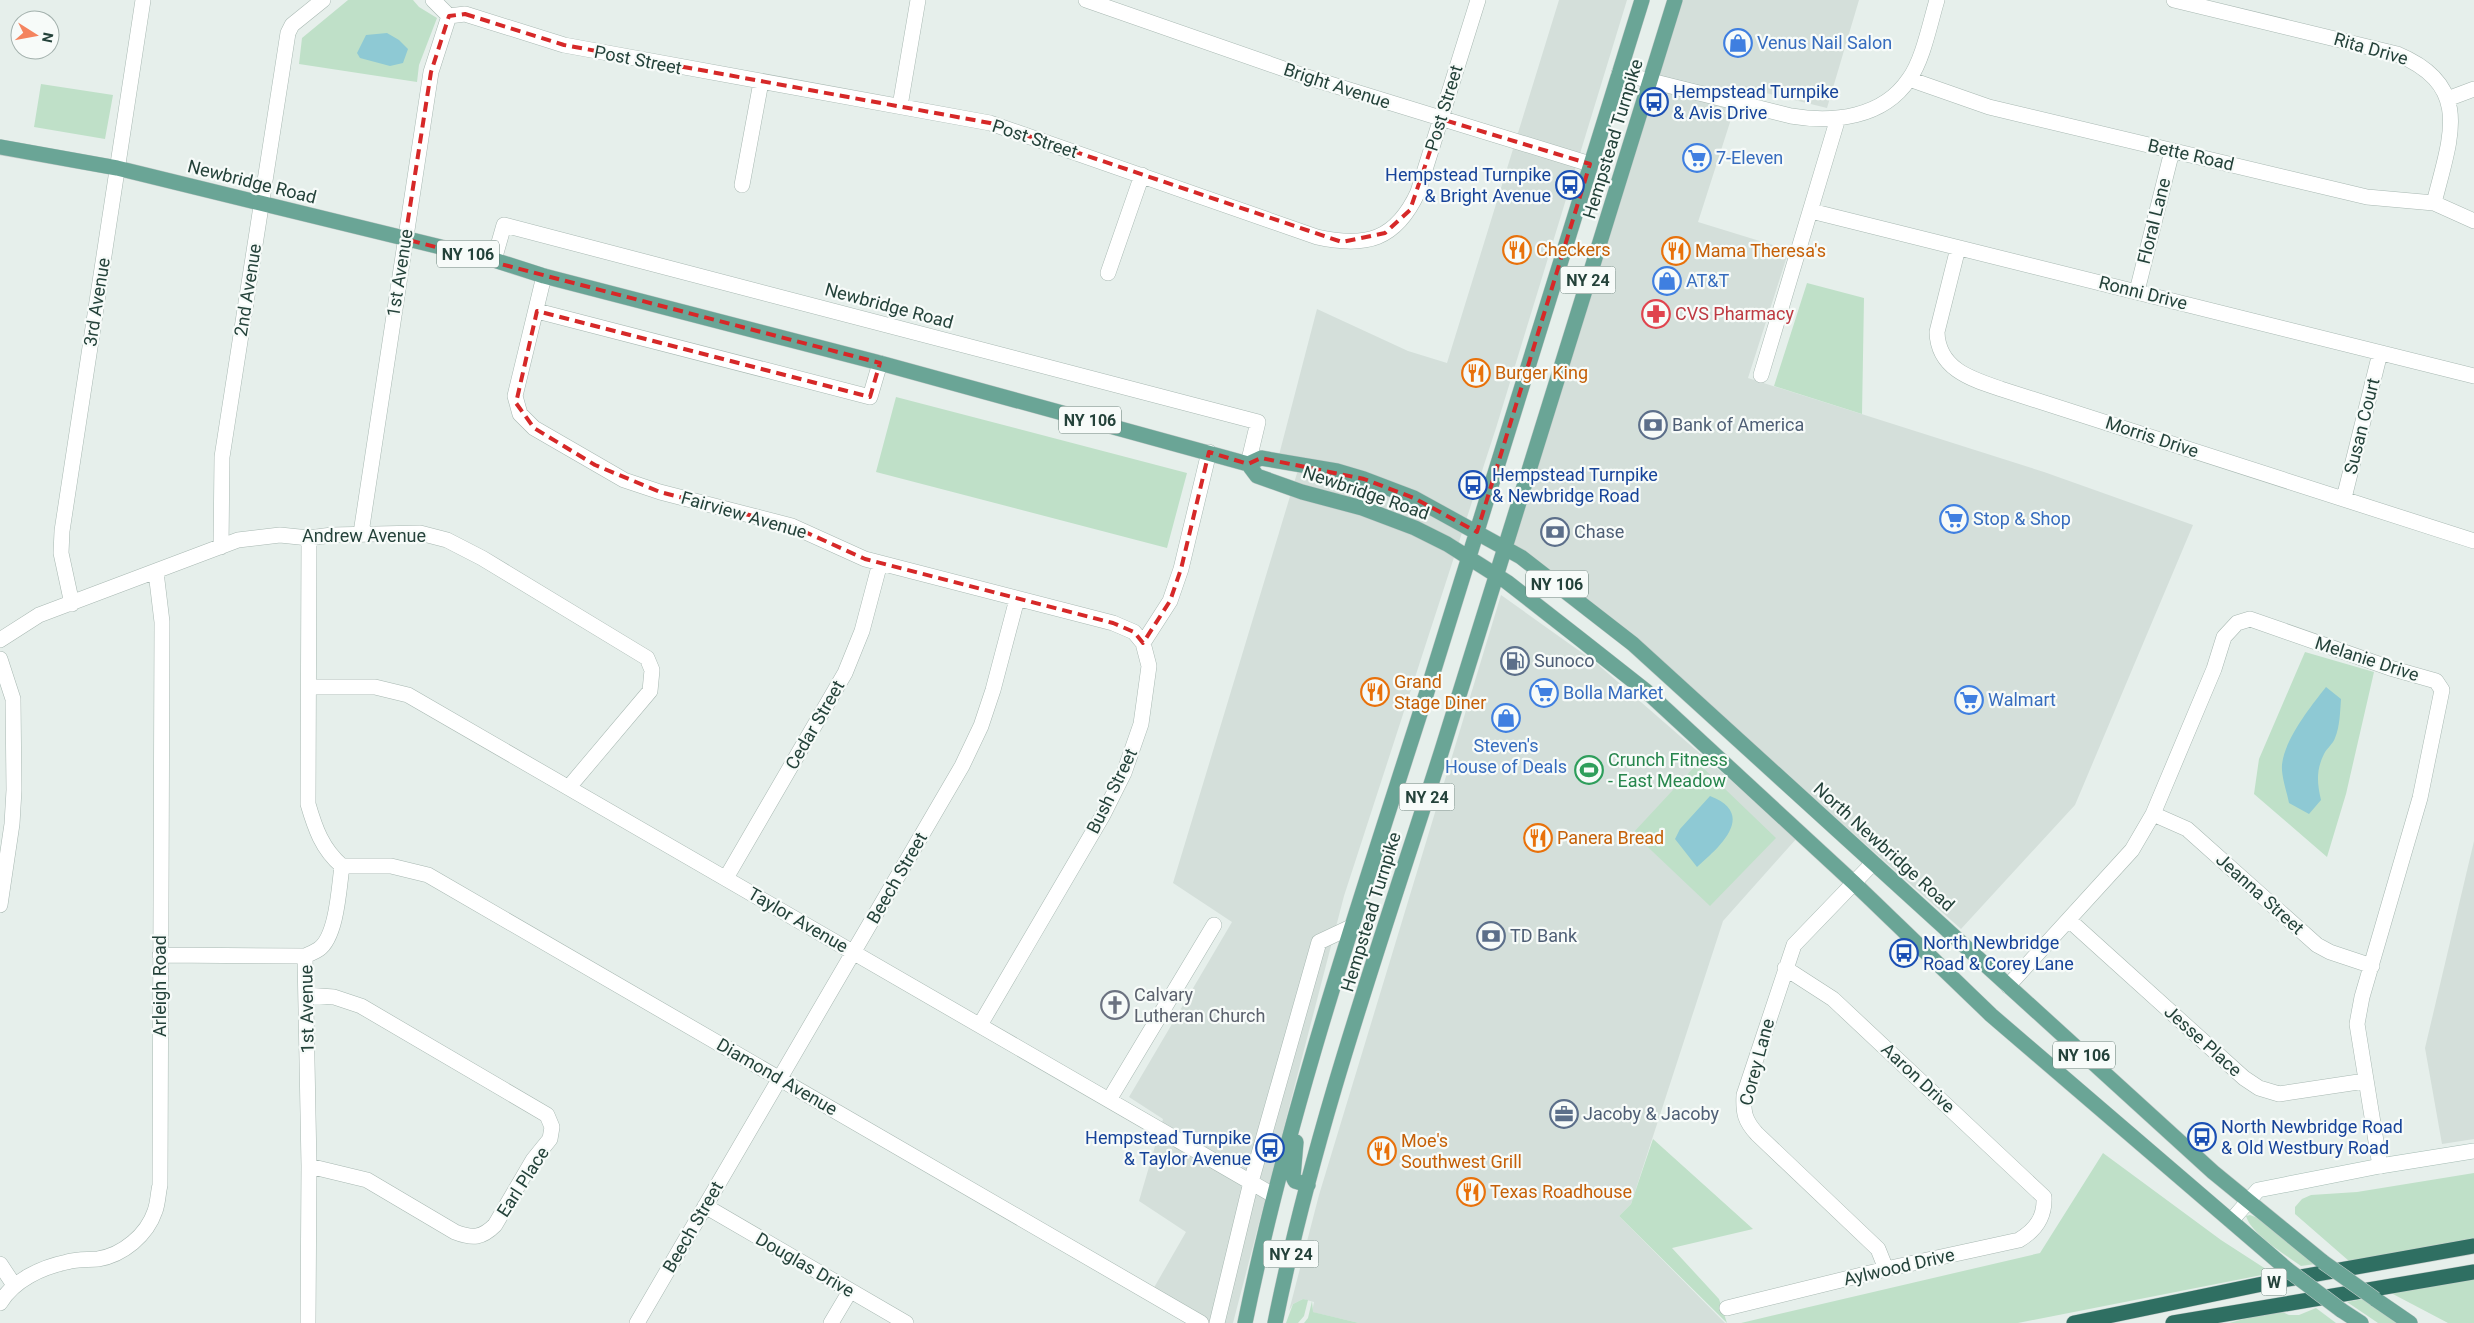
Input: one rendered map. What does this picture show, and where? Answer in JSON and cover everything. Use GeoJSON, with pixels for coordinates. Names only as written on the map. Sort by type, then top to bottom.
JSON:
{"type":"FeatureCollection","features":[{"type":"Feature","properties":{"kind":"highway","name":"W"},"geometry":{"type":"LineString","coordinates":[[2074,1323],[2272,1282],[2474,1246]]}},
{"type":"Feature","properties":{"kind":"highway","name":"W"},"geometry":{"type":"LineString","coordinates":[[2173,1323],[2474,1272]]}},
{"type":"Feature","properties":{"kind":"main road","name":"Hempstead Turnpike"},"geometry":{"type":"LineString","coordinates":[[1245,1323],[1273,1195],[1313,1051],[1469,558],[1642,0]]}},
{"type":"Feature","properties":{"kind":"main road","name":"Hempstead Turnpike"},"geometry":{"type":"LineString","coordinates":[[1275,1323],[1308,1185],[1380,945],[1497,577],[1675,0]]}},
{"type":"Feature","properties":{"kind":"main road","name":"Newbridge Road"},"geometry":{"type":"LineString","coordinates":[[0,147],[117,168],[494,260],[544,276],[880,363],[1209,452],[1248,464],[1258,476],[1302,492],[1362,508],[1415,528],[1469,558],[1497,577]]}},
{"type":"Feature","properties":{"kind":"main road","name":"Newbridge Road"},"geometry":{"type":"LineString","coordinates":[[1248,464],[1261,458],[1337,471],[1364,479],[1414,498],[1477,532]]}},
{"type":"Feature","properties":{"kind":"main road","name":"North Newbridge Road"},"geometry":{"type":"LineString","coordinates":[[1477,532],[1506,548],[1622,635],[2247,1202],[2323,1262],[2410,1323]]}},
{"type":"Feature","properties":{"kind":"main road","name":"NY 106"},"geometry":{"type":"LineString","coordinates":[[1497,577],[1646,691],[1854,883],[1991,1014],[2288,1270],[2361,1323]]}},
{"type":"Feature","properties":{"kind":"main road"},"geometry":{"type":"LineString","coordinates":[[1737,775],[1758,757]]}},
{"type":"Feature","properties":{"kind":"main road"},"geometry":{"type":"LineString","coordinates":[[1308,1185],[1296,1181],[1292,1169],[1313,1051]]}},
{"type":"Feature","properties":{"kind":"street","name":"3rd Avenue"},"geometry":{"type":"LineString","coordinates":[[72,604],[62,552],[62,531],[143,0]]}},
{"type":"Feature","properties":{"kind":"street","name":"2nd Avenue"},"geometry":{"type":"LineString","coordinates":[[221,547],[222,458],[288,33],[292,25],[323,0]]}},
{"type":"Feature","properties":{"kind":"street"},"geometry":{"type":"LineString","coordinates":[[434,0],[449,16]]}},
{"type":"Feature","properties":{"kind":"street"},"geometry":{"type":"LineString","coordinates":[[900,106],[918,0]]}},
{"type":"Feature","properties":{"kind":"street","name":"Bright Avenue"},"geometry":{"type":"LineString","coordinates":[[1086,0],[1307,77],[1590,164]]}},
{"type":"Feature","properties":{"kind":"street","name":"Post Street"},"geometry":{"type":"LineString","coordinates":[[449,16],[465,14],[564,45],[990,123],[1317,237],[1342,242],[1356,242],[1385,233],[1410,210],[1418,192],[1478,0]]}},
{"type":"Feature","properties":{"kind":"street"},"geometry":{"type":"LineString","coordinates":[[1619,73],[1791,116],[1814,120],[1857,115],[1883,104],[1909,79],[1937,0]]}},
{"type":"Feature","properties":{"kind":"street","name":"Rita Drive"},"geometry":{"type":"LineString","coordinates":[[2174,0],[2397,54],[2423,65],[2450,98]]}},
{"type":"Feature","properties":{"kind":"street","name":"1st Avenue"},"geometry":{"type":"LineString","coordinates":[[361,533],[431,72],[449,16]]}},
{"type":"Feature","properties":{"kind":"street","name":"Bette Road"},"geometry":{"type":"LineString","coordinates":[[1909,79],[1989,107],[2172,151],[2367,197],[2434,203],[2474,221]]}},
{"type":"Feature","properties":{"kind":"street"},"geometry":{"type":"LineString","coordinates":[[742,185],[761,82]]}},
{"type":"Feature","properties":{"kind":"street"},"geometry":{"type":"LineString","coordinates":[[2434,203],[2453,119],[2450,98],[2474,89]]}},
{"type":"Feature","properties":{"kind":"street"},"geometry":{"type":"LineString","coordinates":[[1761,375],[1838,118]]}},
{"type":"Feature","properties":{"kind":"street","name":"Floral Lane"},"geometry":{"type":"LineString","coordinates":[[2137,291],[2172,151]]}},
{"type":"Feature","properties":{"kind":"street"},"geometry":{"type":"LineString","coordinates":[[1108,273],[1142,175]]}},
{"type":"Feature","properties":{"kind":"street","name":"Ronni Drive"},"geometry":{"type":"LineString","coordinates":[[1811,211],[2474,376]]}},
{"type":"Feature","properties":{"kind":"street","name":"Newbridge Road"},"geometry":{"type":"LineString","coordinates":[[494,260],[504,225],[1258,422],[1248,464]]}},
{"type":"Feature","properties":{"kind":"street","name":"Morris Drive"},"geometry":{"type":"LineString","coordinates":[[1958,248],[1937,332],[1937,341],[1942,356],[1958,372],[2001,389],[2474,541]]}},
{"type":"Feature","properties":{"kind":"street","name":"Fairview Avenue"},"geometry":{"type":"LineString","coordinates":[[544,276],[515,396],[520,414],[534,428],[624,480],[660,492],[792,526],[865,559],[1112,623],[1134,632],[1143,643]]}},
{"type":"Feature","properties":{"kind":"street"},"geometry":{"type":"LineString","coordinates":[[537,311],[870,397],[880,363]]}},
{"type":"Feature","properties":{"kind":"street","name":"Susan Court"},"geometry":{"type":"LineString","coordinates":[[2344,498],[2380,353]]}},
{"type":"Feature","properties":{"kind":"street"},"geometry":{"type":"LineString","coordinates":[[1143,643],[1170,601],[1181,569],[1209,452]]}},
{"type":"Feature","properties":{"kind":"street","name":"Andrew Avenue"},"geometry":{"type":"LineString","coordinates":[[0,640],[39,615],[238,540],[280,535],[309,538],[361,533],[420,533],[447,540],[482,558],[647,658],[652,670],[650,690],[569,787]]}},
{"type":"Feature","properties":{"kind":"street"},"geometry":{"type":"LineString","coordinates":[[309,538],[308,804],[315,830],[331,857],[342,866]]}},
{"type":"Feature","properties":{"kind":"street","name":"Cedar Street"},"geometry":{"type":"LineString","coordinates":[[726,878],[845,673],[862,631],[880,563]]}},
{"type":"Feature","properties":{"kind":"street","name":"Arleigh Road"},"geometry":{"type":"LineString","coordinates":[[0,1303],[14,1285],[54,1265],[69,1261],[100,1258],[115,1253],[140,1236],[156,1210],[160,1185],[162,622],[156,572]]}},
{"type":"Feature","properties":{"kind":"street","name":"Beech Street"},"geometry":{"type":"LineString","coordinates":[[637,1323],[962,766],[981,726],[993,690],[1017,599]]}},
{"type":"Feature","properties":{"kind":"street","name":"Melanie Drive"},"geometry":{"type":"LineString","coordinates":[[2008,986],[2132,850],[2153,814],[2214,669],[2224,637],[2237,623],[2250,619],[2436,682],[2442,690],[2420,798],[2362,997],[2357,1024],[2380,1166]]}},
{"type":"Feature","properties":{"kind":"street","name":"Bush Street"},"geometry":{"type":"LineString","coordinates":[[980,1025],[1104,815],[1124,773],[1141,724],[1149,666],[1143,643]]}},
{"type":"Feature","properties":{"kind":"street"},"geometry":{"type":"LineString","coordinates":[[0,659],[13,699],[14,790],[12,824],[0,905]]}},
{"type":"Feature","properties":{"kind":"street","name":"Taylor Avenue"},"geometry":{"type":"LineString","coordinates":[[309,687],[376,687],[408,695],[1273,1195]]}},
{"type":"Feature","properties":{"kind":"street","name":"Jeanna Street"},"geometry":{"type":"LineString","coordinates":[[2153,814],[2187,829],[2318,944],[2330,952],[2372,966]]}},
{"type":"Feature","properties":{"kind":"street","name":"Corey Lane"},"geometry":{"type":"LineString","coordinates":[[1873,863],[1794,945],[1784,968],[1744,1096],[1743,1112],[1747,1122],[1757,1134],[1878,1250],[1886,1269]]}},
{"type":"Feature","properties":{"kind":"street","name":"1st Avenue"},"geometry":{"type":"LineString","coordinates":[[308,1323],[309,1166],[305,956],[320,949],[330,932],[337,907],[342,866]]}},
{"type":"Feature","properties":{"kind":"street","name":"Diamond Avenue"},"geometry":{"type":"LineString","coordinates":[[342,866],[392,866],[428,876],[1201,1323]]}},
{"type":"Feature","properties":{"kind":"street","name":"Jesse Place"},"geometry":{"type":"LineString","coordinates":[[2069,920],[2259,1088],[2279,1094],[2365,1081]]}},
{"type":"Feature","properties":{"kind":"street"},"geometry":{"type":"LineString","coordinates":[[1109,1100],[1214,926]]}},
{"type":"Feature","properties":{"kind":"street"},"geometry":{"type":"LineString","coordinates":[[1217,1323],[1250,1182],[1319,942],[1353,926]]}},
{"type":"Feature","properties":{"kind":"street"},"geometry":{"type":"LineString","coordinates":[[160,955],[305,956]]}},
{"type":"Feature","properties":{"kind":"street","name":"Aaron Drive"},"geometry":{"type":"LineString","coordinates":[[1784,968],[1833,999],[2044,1197]]}},
{"type":"Feature","properties":{"kind":"street","name":"Earl Place"},"geometry":{"type":"LineString","coordinates":[[306,996],[334,997],[361,1006],[547,1115],[552,1127],[550,1139],[533,1160],[495,1224],[477,1238],[468,1237],[456,1232],[367,1180],[309,1166]]}},
{"type":"Feature","properties":{"kind":"street"},"geometry":{"type":"LineString","coordinates":[[2231,1221],[2258,1190],[2380,1166],[2474,1151]]}},
{"type":"Feature","properties":{"kind":"street","name":"Aylwood Drive"},"geometry":{"type":"LineString","coordinates":[[1727,1308],[1886,1269],[2019,1240],[2031,1233],[2038,1224],[2045,1209],[2044,1197]]}},
{"type":"Feature","properties":{"kind":"street","name":"Douglas Drive"},"geometry":{"type":"LineString","coordinates":[[705,1206],[906,1323]]}},
{"type":"Feature","properties":{"kind":"street"},"geometry":{"type":"LineString","coordinates":[[0,1264],[14,1285]]}},
{"type":"Feature","properties":{"kind":"street"},"geometry":{"type":"LineString","coordinates":[[830,1323],[850,1291]]}},
{"type":"Feature","properties":{"kind":"highlighted area"},"geometry":{"type":"Polygon","coordinates":[[[465,14],[564,45],[647,62],[990,123],[1342,242],[1385,233],[1410,210],[1441,119],[1590,164],[1477,532],[1414,498],[1364,479],[1261,458],[1248,464],[1209,452],[1181,569],[1170,601],[1143,643],[1134,632],[1113,623],[865,559],[792,526],[660,492],[595,465],[534,428],[516,403],[537,311],[870,397],[880,363],[405,239],[431,72],[449,16],[465,14]]]}},
{"type":"Feature","properties":{"kind":"shaded area"},"geometry":{"type":"Polygon","coordinates":[[[1559,0],[1627,0],[1496,428],[1344,896],[1233,1323],[1188,1323],[1148,1298],[1186,1232],[1139,1201],[1163,1119],[1129,1097],[1232,922],[1173,883],[1301,460],[1279,455],[1317,309],[1408,351],[1447,363],[1559,0]]]}},
{"type":"Feature","properties":{"kind":"shaded area"},"geometry":{"type":"Polygon","coordinates":[[[1675,0],[1859,0],[1827,108],[1733,85],[1724,114],[1732,116],[1698,222],[1789,250],[1748,378],[2044,472],[2193,525],[2075,805],[1961,929],[1600,609],[1506,548],[1675,0]]]}},
{"type":"Feature","properties":{"kind":"shaded area"},"geometry":{"type":"Polygon","coordinates":[[[1501,595],[1595,662],[1797,838],[1723,921],[1631,1204],[1619,1216],[1725,1323],[1359,1323],[1312,1312],[1314,1302],[1303,1299],[1293,1304],[1289,1311],[1319,1195],[1501,595]]]}},
{"type":"Feature","properties":{"kind":"shaded area"},"geometry":{"type":"Polygon","coordinates":[[[2474,841],[2474,1139],[2442,1144],[2425,1048],[2474,841]]]}},
{"type":"Feature","properties":{"kind":"green space"},"geometry":{"type":"Polygon","coordinates":[[[348,0],[413,0],[419,7],[437,18],[419,65],[417,82],[299,64],[302,38],[348,0]]]}},
{"type":"Feature","properties":{"kind":"green space"},"geometry":{"type":"Polygon","coordinates":[[[41,84],[113,95],[105,139],[34,127],[41,84]]]}},
{"type":"Feature","properties":{"kind":"green space"},"geometry":{"type":"Polygon","coordinates":[[[1807,283],[1864,298],[1862,414],[1774,386],[1807,283]]]}},
{"type":"Feature","properties":{"kind":"green space"},"geometry":{"type":"Polygon","coordinates":[[[896,397],[1187,473],[1167,548],[876,472],[896,397]]]}},
{"type":"Feature","properties":{"kind":"green space"},"geometry":{"type":"Polygon","coordinates":[[[2305,652],[2374,672],[2346,794],[2327,857],[2254,794],[2259,759],[2305,652]]]}},
{"type":"Feature","properties":{"kind":"green space"},"geometry":{"type":"Polygon","coordinates":[[[1698,763],[1776,838],[1710,906],[1633,833],[1698,763]]]}},
{"type":"Feature","properties":{"kind":"green space"},"geometry":{"type":"Polygon","coordinates":[[[1653,1139],[1753,1229],[1672,1248],[1719,1299],[1727,1323],[1619,1216],[1631,1204],[1653,1139]]]}},
{"type":"Feature","properties":{"kind":"green space"},"geometry":{"type":"Polygon","coordinates":[[[2103,1153],[2221,1240],[2272,1273],[2018,1323],[1741,1323],[2040,1253],[2103,1153]]]}},
{"type":"Feature","properties":{"kind":"green space"},"geometry":{"type":"Polygon","coordinates":[[[2474,1173],[2474,1238],[2349,1261],[2295,1214],[2295,1207],[2302,1199],[2311,1195],[2357,1192],[2474,1173]]]}},
{"type":"Feature","properties":{"kind":"green space"},"geometry":{"type":"Polygon","coordinates":[[[2250,1215],[2258,1218],[2315,1264],[2301,1266],[2278,1250],[2249,1223],[2246,1216],[2250,1215]]]}},
{"type":"Feature","properties":{"kind":"green space"},"geometry":{"type":"Polygon","coordinates":[[[2474,1276],[2474,1323],[2448,1323],[2391,1293],[2474,1276]]]}},
{"type":"Feature","properties":{"kind":"green space"},"geometry":{"type":"Polygon","coordinates":[[[1303,1299],[1308,1300],[1304,1316],[1298,1323],[1286,1323],[1293,1304],[1303,1299]]]}},
{"type":"Feature","properties":{"kind":"green space"},"geometry":{"type":"Polygon","coordinates":[[[2363,1299],[2399,1323],[2378,1323],[2347,1302],[2363,1299]]]}},
{"type":"Feature","properties":{"kind":"green space"},"geometry":{"type":"Polygon","coordinates":[[[1312,1301],[1313,1312],[1359,1323],[1304,1323],[1308,1318],[1312,1301]]]}},
{"type":"Feature","properties":{"kind":"green space"},"geometry":{"type":"Polygon","coordinates":[[[2316,1308],[2336,1323],[2229,1323],[2278,1310],[2289,1315],[2299,1315],[2316,1308]]]}},
{"type":"Feature","properties":{"kind":"water"},"geometry":{"type":"Polygon","coordinates":[[[387,33],[399,40],[408,49],[403,63],[390,66],[360,58],[357,53],[366,35],[387,33]]]}},
{"type":"Feature","properties":{"kind":"water"},"geometry":{"type":"Polygon","coordinates":[[[2326,687],[2341,699],[2340,719],[2335,738],[2324,754],[2318,771],[2321,800],[2309,814],[2289,803],[2283,779],[2282,765],[2293,734],[2326,687]]]}},
{"type":"Feature","properties":{"kind":"water"},"geometry":{"type":"Polygon","coordinates":[[[1710,796],[1724,803],[1731,812],[1733,821],[1730,831],[1724,840],[1697,867],[1675,839],[1680,829],[1710,796]]]}},
{"type":"Feature","properties":{"kind":"place","name":"Venus Nail Salon"},"geometry":{"type":"Point","coordinates":[1738,43]}},
{"type":"Feature","properties":{"kind":"place","name":"Hempstead Turnpike & Avis Drive"},"geometry":{"type":"Point","coordinates":[1654,102]}},
{"type":"Feature","properties":{"kind":"place","name":"7-Eleven"},"geometry":{"type":"Point","coordinates":[1697,158]}},
{"type":"Feature","properties":{"kind":"place","name":"Hempstead Turnpike & Bright Avenue"},"geometry":{"type":"Point","coordinates":[1570,185]}},
{"type":"Feature","properties":{"kind":"place","name":"Checkers"},"geometry":{"type":"Point","coordinates":[1517,250]}},
{"type":"Feature","properties":{"kind":"place","name":"Mama Theresa's"},"geometry":{"type":"Point","coordinates":[1676,251]}},
{"type":"Feature","properties":{"kind":"place","name":"AT&T"},"geometry":{"type":"Point","coordinates":[1667,281]}},
{"type":"Feature","properties":{"kind":"place","name":"CVS Pharmacy"},"geometry":{"type":"Point","coordinates":[1656,314]}},
{"type":"Feature","properties":{"kind":"place","name":"Burger King"},"geometry":{"type":"Point","coordinates":[1476,373]}},
{"type":"Feature","properties":{"kind":"place","name":"Bank of America"},"geometry":{"type":"Point","coordinates":[1653,425]}},
{"type":"Feature","properties":{"kind":"place","name":"Hempstead Turnpike & Newbridge Road"},"geometry":{"type":"Point","coordinates":[1473,485]}},
{"type":"Feature","properties":{"kind":"place","name":"Stop & Shop"},"geometry":{"type":"Point","coordinates":[1954,519]}},
{"type":"Feature","properties":{"kind":"place","name":"Chase"},"geometry":{"type":"Point","coordinates":[1555,532]}},
{"type":"Feature","properties":{"kind":"place","name":"Sunoco"},"geometry":{"type":"Point","coordinates":[1515,661]}},
{"type":"Feature","properties":{"kind":"place","name":"Grand Stage Diner"},"geometry":{"type":"Point","coordinates":[1375,692]}},
{"type":"Feature","properties":{"kind":"place","name":"Bolla Market"},"geometry":{"type":"Point","coordinates":[1544,693]}},
{"type":"Feature","properties":{"kind":"place","name":"Walmart"},"geometry":{"type":"Point","coordinates":[1969,700]}},
{"type":"Feature","properties":{"kind":"place","name":"Steven's House of Deals"},"geometry":{"type":"Point","coordinates":[1506,718]}},
{"type":"Feature","properties":{"kind":"place","name":"Crunch Fitness - East Meadow"},"geometry":{"type":"Point","coordinates":[1589,770]}},
{"type":"Feature","properties":{"kind":"place","name":"Panera Bread"},"geometry":{"type":"Point","coordinates":[1538,838]}},
{"type":"Feature","properties":{"kind":"place","name":"TD Bank"},"geometry":{"type":"Point","coordinates":[1491,936]}},
{"type":"Feature","properties":{"kind":"place","name":"North Newbridge Road & Corey Lane"},"geometry":{"type":"Point","coordinates":[1904,953]}},
{"type":"Feature","properties":{"kind":"place","name":"Calvary Lutheran Church"},"geometry":{"type":"Point","coordinates":[1115,1005]}},
{"type":"Feature","properties":{"kind":"place","name":"Jacoby & Jacoby"},"geometry":{"type":"Point","coordinates":[1564,1114]}},
{"type":"Feature","properties":{"kind":"place","name":"North Newbridge Road & Old Westbury Road"},"geometry":{"type":"Point","coordinates":[2202,1137]}},
{"type":"Feature","properties":{"kind":"place","name":"Hempstead Turnpike & Taylor Avenue"},"geometry":{"type":"Point","coordinates":[1270,1148]}},
{"type":"Feature","properties":{"kind":"place","name":"Moe's Southwest Grill"},"geometry":{"type":"Point","coordinates":[1382,1151]}},
{"type":"Feature","properties":{"kind":"place","name":"Texas Roadhouse"},"geometry":{"type":"Point","coordinates":[1471,1192]}}]}
